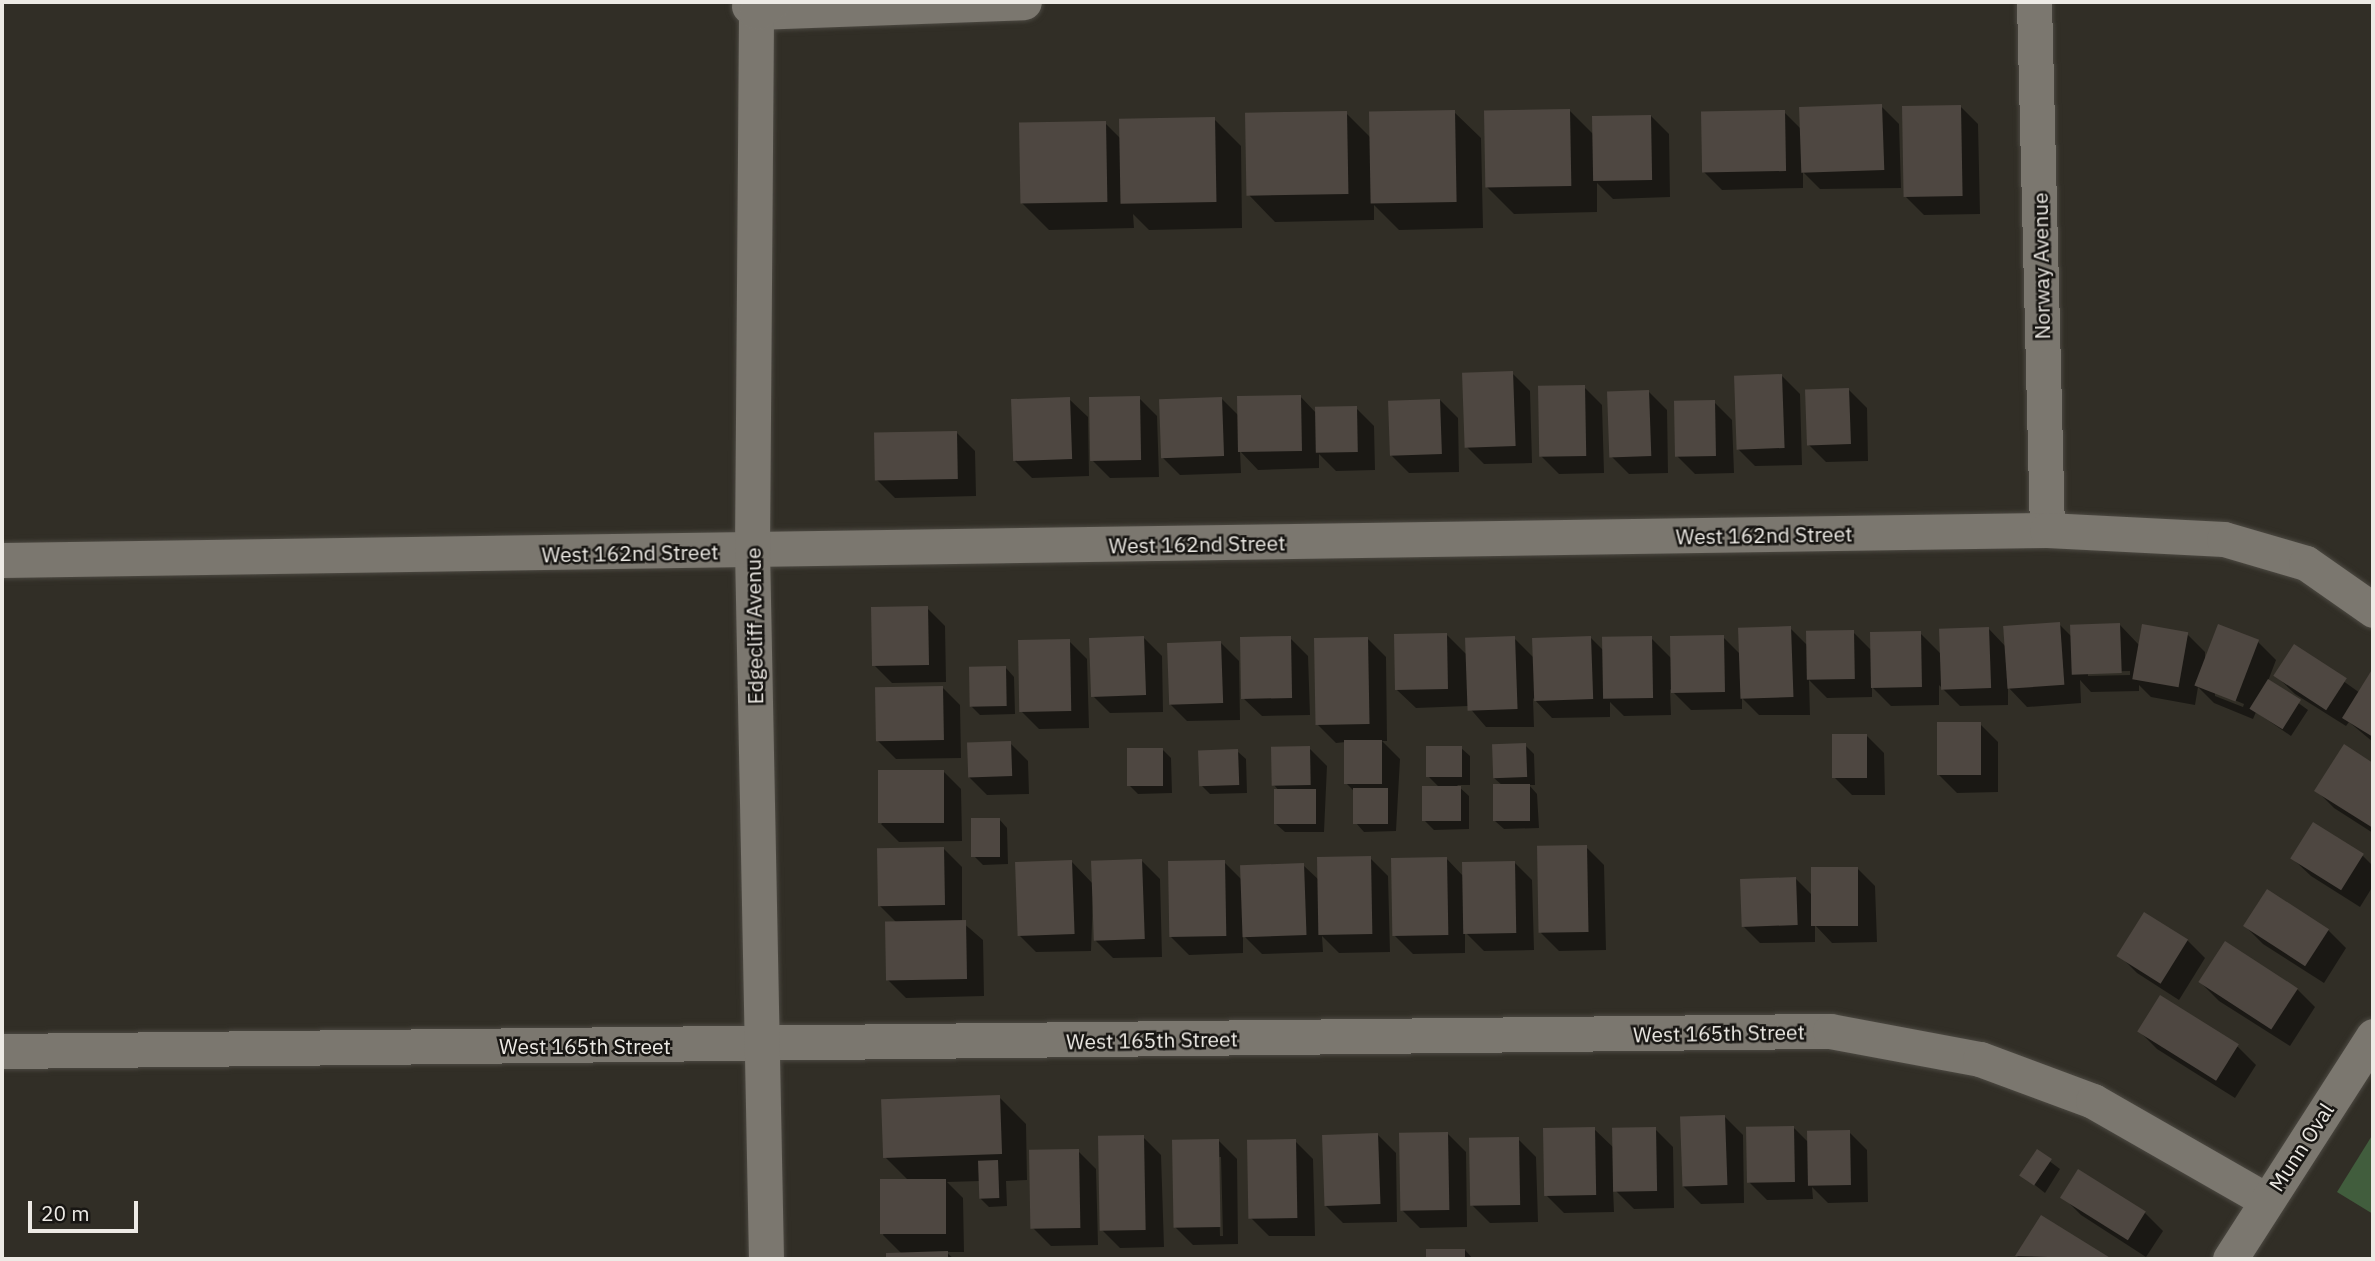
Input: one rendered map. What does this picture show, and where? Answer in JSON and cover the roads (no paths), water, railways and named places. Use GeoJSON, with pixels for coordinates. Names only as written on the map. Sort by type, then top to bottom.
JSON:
{"type":"FeatureCollection","features":[{"type":"Feature","properties":{"kind":"street"},"geometry":{"type":"LineString","coordinates":[[757,5],[1024,2]]}},
{"type":"Feature","properties":{"kind":"street","name":"Norway Avenue"},"geometry":{"type":"LineString","coordinates":[[2034,2],[2047,530]]}},
{"type":"Feature","properties":{"kind":"street","name":"Edgecliff Avenue"},"geometry":{"type":"LineString","coordinates":[[757,5],[752,551],[764,1045],[766,1259]]}},
{"type":"Feature","properties":{"kind":"street","name":"West 162nd Street"},"geometry":{"type":"LineString","coordinates":[[2,559],[752,551],[2047,530],[2224,539],[2306,563],[2373,610]]}},
{"type":"Feature","properties":{"kind":"street","name":"West 165th Street"},"geometry":{"type":"LineString","coordinates":[[2,1051],[764,1045],[1830,1031],[1903,1041],[1980,1059],[2092,1101],[2266,1200]]}},
{"type":"Feature","properties":{"kind":"street","name":"Munn Oval"},"geometry":{"type":"LineString","coordinates":[[2230,1259],[2373,1036]]}}]}
